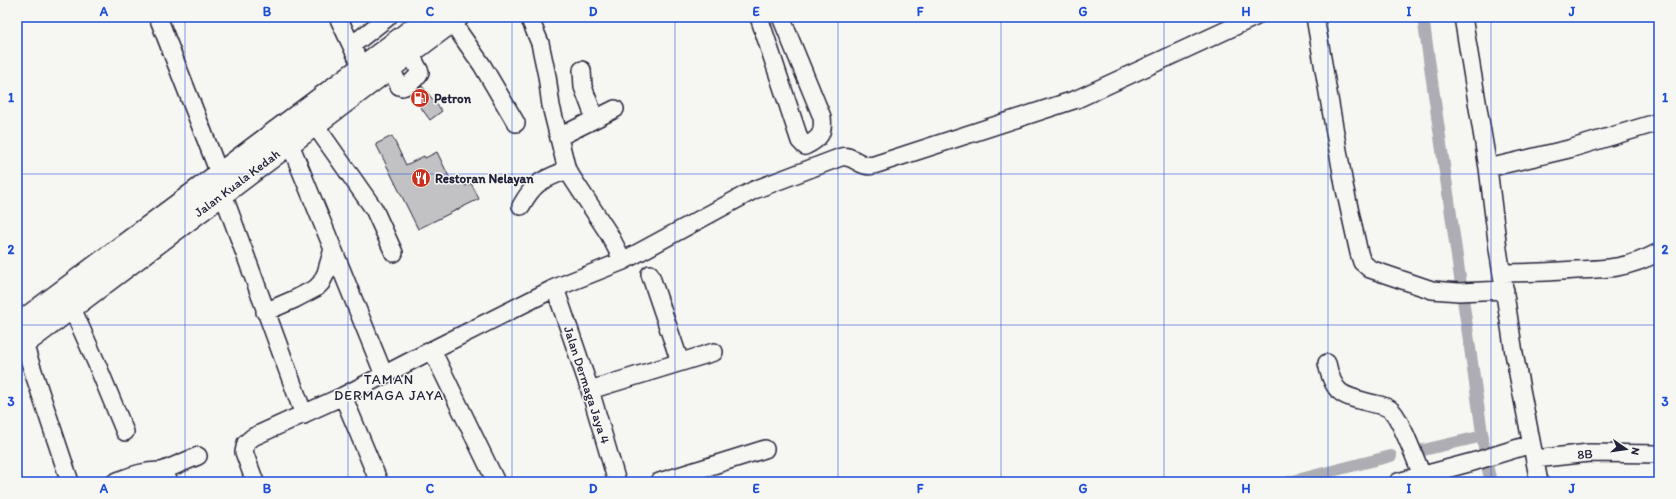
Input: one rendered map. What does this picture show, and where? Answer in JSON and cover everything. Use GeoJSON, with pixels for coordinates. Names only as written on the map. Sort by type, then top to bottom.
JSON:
{"type":"FeatureCollection","features":[{"type":"Feature","properties":{"kind":"main road","name":"Jalan Kuala Kedah"},"geometry":{"type":"LineString","coordinates":[[20,339],[219,173],[429,17]]}},
{"type":"Feature","properties":{"kind":"main road","name":"Jalan Kuala Kedah"},"geometry":{"type":"LineString","coordinates":[[20,339],[72,308],[410,53],[452,18]]}},
{"type":"Feature","properties":{"kind":"street"},"geometry":{"type":"LineString","coordinates":[[158,17],[219,173]]}},
{"type":"Feature","properties":{"kind":"street"},"geometry":{"type":"LineString","coordinates":[[338,17],[362,68]]}},
{"type":"Feature","properties":{"kind":"street"},"geometry":{"type":"LineString","coordinates":[[352,45],[388,17]]}},
{"type":"Feature","properties":{"kind":"street"},"geometry":{"type":"LineString","coordinates":[[529,17],[540,43],[547,76],[551,106],[567,170],[609,234],[623,261]]}},
{"type":"Feature","properties":{"kind":"street"},"geometry":{"type":"LineString","coordinates":[[759,17],[800,141],[805,146],[813,142],[822,134],[824,126],[822,117],[781,17]]}},
{"type":"Feature","properties":{"kind":"street"},"geometry":{"type":"LineString","coordinates":[[255,482],[244,452],[246,443],[253,437],[343,396],[555,288],[623,261],[754,190],[846,156],[865,166],[874,165],[1077,99],[1256,17]]}},
{"type":"Feature","properties":{"kind":"street"},"geometry":{"type":"LineString","coordinates":[[1315,17],[1344,185],[1362,262],[1370,269],[1417,286],[1445,292],[1482,292],[1505,290]]}},
{"type":"Feature","properties":{"kind":"street"},"geometry":{"type":"LineString","coordinates":[[1463,17],[1488,168],[1502,273],[1539,482]]}},
{"type":"Feature","properties":{"kind":"street"},"geometry":{"type":"LineString","coordinates":[[452,18],[516,123]]}},
{"type":"Feature","properties":{"kind":"street"},"geometry":{"type":"LineString","coordinates":[[582,70],[583,87],[595,119]]}},
{"type":"Feature","properties":{"kind":"street"},"geometry":{"type":"LineString","coordinates":[[559,137],[615,109]]}},
{"type":"Feature","properties":{"kind":"street"},"geometry":{"type":"LineString","coordinates":[[1488,168],[1569,149],[1659,122]]}},
{"type":"Feature","properties":{"kind":"street"},"geometry":{"type":"LineString","coordinates":[[315,125],[374,209],[394,253]]}},
{"type":"Feature","properties":{"kind":"street"},"geometry":{"type":"LineString","coordinates":[[290,144],[384,374]]}},
{"type":"Feature","properties":{"kind":"street"},"geometry":{"type":"LineString","coordinates":[[521,206],[535,185],[540,181],[567,170]]}},
{"type":"Feature","properties":{"kind":"street"},"geometry":{"type":"LineString","coordinates":[[223,194],[304,415]]}},
{"type":"Feature","properties":{"kind":"street"},"geometry":{"type":"LineString","coordinates":[[265,312],[296,299],[316,288],[321,283],[326,273],[333,249]]}},
{"type":"Feature","properties":{"kind":"street"},"geometry":{"type":"LineString","coordinates":[[1502,273],[1547,273],[1617,268],[1642,261],[1659,252]]}},
{"type":"Feature","properties":{"kind":"street"},"geometry":{"type":"LineString","coordinates":[[650,274],[680,362]]}},
{"type":"Feature","properties":{"kind":"street","name":"Jalan Dermaga Jaya 4"},"geometry":{"type":"LineString","coordinates":[[555,288],[590,390],[617,482]]}},
{"type":"Feature","properties":{"kind":"street"},"geometry":{"type":"LineString","coordinates":[[72,308],[125,432]]}},
{"type":"Feature","properties":{"kind":"street"},"geometry":{"type":"LineString","coordinates":[[20,339],[70,482]]}},
{"type":"Feature","properties":{"kind":"street"},"geometry":{"type":"LineString","coordinates":[[432,350],[496,482]]}},
{"type":"Feature","properties":{"kind":"street"},"geometry":{"type":"LineString","coordinates":[[590,390],[714,352]]}},
{"type":"Feature","properties":{"kind":"street"},"geometry":{"type":"LineString","coordinates":[[1327,363],[1332,383],[1338,391],[1352,397],[1383,406],[1393,412],[1422,474]]}},
{"type":"Feature","properties":{"kind":"street"},"geometry":{"type":"LineString","coordinates":[[343,396],[379,482]]}},
{"type":"Feature","properties":{"kind":"street"},"geometry":{"type":"LineString","coordinates":[[659,482],[765,449]]}},
{"type":"Feature","properties":{"kind":"street","name":"8B"},"geometry":{"type":"LineString","coordinates":[[1403,481],[1422,474],[1504,453],[1659,454]]}},
{"type":"Feature","properties":{"kind":"street"},"geometry":{"type":"LineString","coordinates":[[115,482],[142,472],[165,477],[198,456]]}},
{"type":"Feature","properties":{"kind":"building"},"geometry":{"type":"Polygon","coordinates":[[[422,86],[442,111],[430,120],[411,94],[422,86]]]}},
{"type":"Feature","properties":{"kind":"building"},"geometry":{"type":"Polygon","coordinates":[[[392,136],[406,165],[424,156],[425,158],[437,152],[451,181],[460,177],[465,186],[471,183],[479,199],[418,229],[376,144],[392,136]]]}},
{"type":"Feature","properties":{"kind":"waterway"},"geometry":{"type":"LineString","coordinates":[[1423,17],[1486,461],[1491,482]]}},
{"type":"Feature","properties":{"kind":"waterway"},"geometry":{"type":"LineString","coordinates":[[1419,451],[1483,436]]}},
{"type":"Feature","properties":{"kind":"waterway"},"geometry":{"type":"LineString","coordinates":[[1289,482],[1391,456]]}},
{"type":"Feature","properties":{"kind":"place","name":"Petron"},"geometry":{"type":"Point","coordinates":[420,98]}},
{"type":"Feature","properties":{"kind":"place","name":"Restoran Nelayan"},"geometry":{"type":"Point","coordinates":[421,178]}},
{"type":"Feature","properties":{"kind":"district","name":"TAMAN DERMAGA JAYA"},"geometry":{"type":"Point","coordinates":[389,388]}}]}
